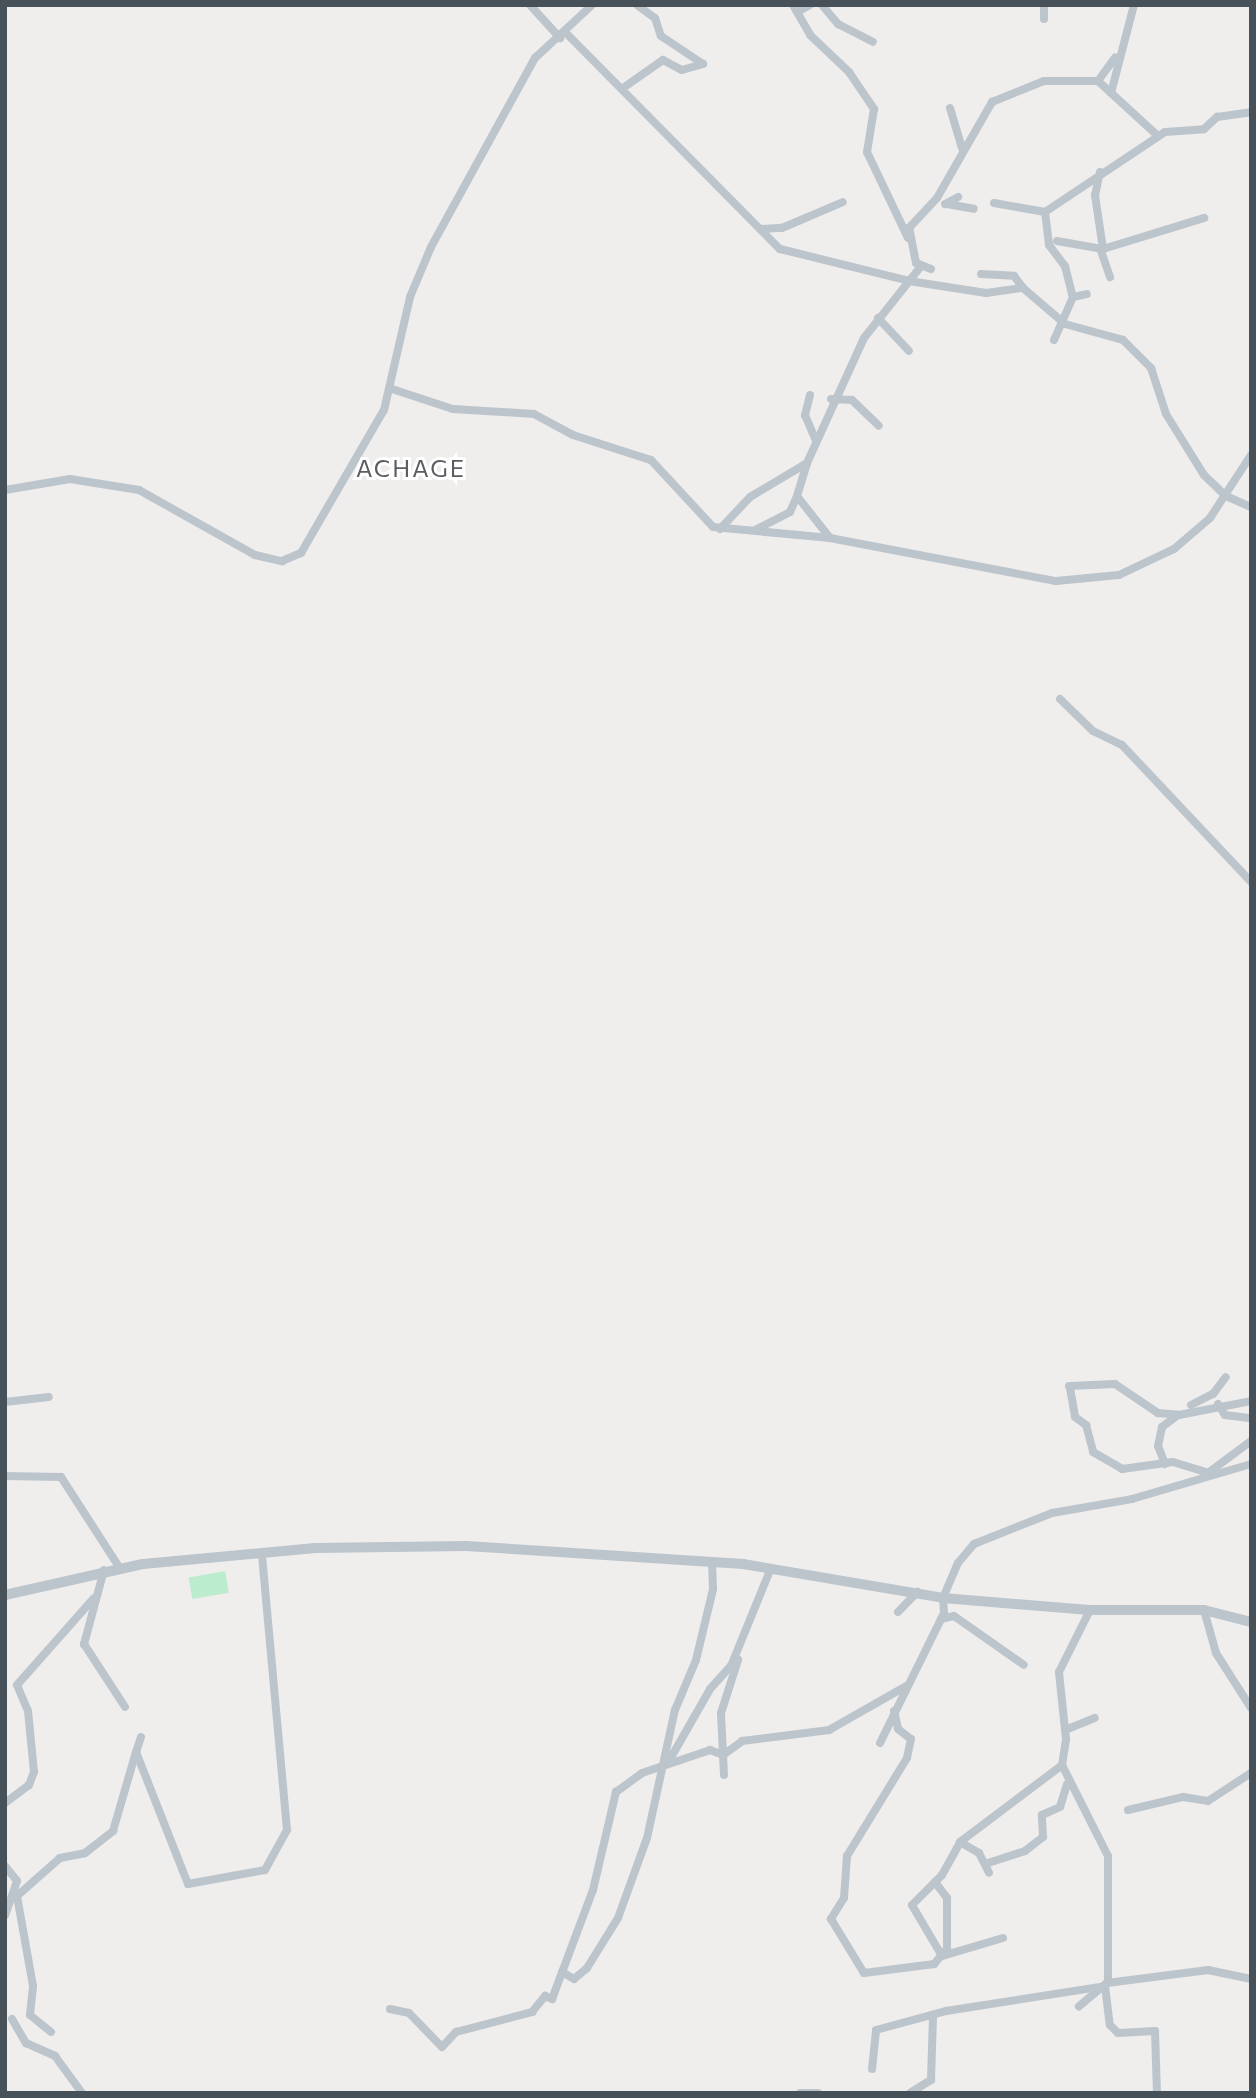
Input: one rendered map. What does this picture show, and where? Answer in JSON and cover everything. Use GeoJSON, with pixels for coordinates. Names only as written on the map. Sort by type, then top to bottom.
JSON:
{"type":"FeatureCollection","features":[{"type":"Feature","properties":{"kind":"street"},"geometry":{"type":"LineString","coordinates":[[530,5],[623,88],[761,229],[769,242],[800,256],[909,281],[986,293],[1019,289]]}},
{"type":"Feature","properties":{"kind":"street"},"geometry":{"type":"LineString","coordinates":[[5,490],[70,479],[139,490],[255,555],[282,561],[301,553],[317,533],[392,389],[420,268],[525,74],[592,5]]}},
{"type":"Feature","properties":{"kind":"street"},"geometry":{"type":"LineString","coordinates":[[623,88],[663,60],[682,69],[703,64],[661,36],[655,18],[637,5]]}},
{"type":"Feature","properties":{"kind":"street"},"geometry":{"type":"LineString","coordinates":[[810,5],[796,8],[810,35],[843,65],[874,109],[867,152],[921,266],[931,269]]}},
{"type":"Feature","properties":{"kind":"street"},"geometry":{"type":"LineString","coordinates":[[822,5],[838,24],[873,42]]}},
{"type":"Feature","properties":{"kind":"street"},"geometry":{"type":"LineString","coordinates":[[1044,5],[1044,19]]}},
{"type":"Feature","properties":{"kind":"street"},"geometry":{"type":"LineString","coordinates":[[1098,81],[1128,41],[1134,5]]}},
{"type":"Feature","properties":{"kind":"street"},"geometry":{"type":"LineString","coordinates":[[1111,93],[1115,58]]}},
{"type":"Feature","properties":{"kind":"street"},"geometry":{"type":"LineString","coordinates":[[908,238],[931,206],[962,148],[992,102],[1044,81],[1098,81],[1158,136]]}},
{"type":"Feature","properties":{"kind":"street"},"geometry":{"type":"LineString","coordinates":[[950,108],[962,148]]}},
{"type":"Feature","properties":{"kind":"street"},"geometry":{"type":"LineString","coordinates":[[994,203],[1045,212],[1100,172],[1158,136],[1251,112]]}},
{"type":"Feature","properties":{"kind":"street"},"geometry":{"type":"LineString","coordinates":[[1100,172],[1095,195],[1102,249],[1110,277]]}},
{"type":"Feature","properties":{"kind":"street"},"geometry":{"type":"LineString","coordinates":[[947,204],[958,197]]}},
{"type":"Feature","properties":{"kind":"street"},"geometry":{"type":"LineString","coordinates":[[761,229],[782,228],[843,202]]}},
{"type":"Feature","properties":{"kind":"street"},"geometry":{"type":"LineString","coordinates":[[931,206],[947,204],[974,209]]}},
{"type":"Feature","properties":{"kind":"street"},"geometry":{"type":"LineString","coordinates":[[1045,212],[1049,245],[1065,266],[1073,297],[1060,319],[1054,340]]}},
{"type":"Feature","properties":{"kind":"street"},"geometry":{"type":"LineString","coordinates":[[1057,241],[1102,249],[1204,218]]}},
{"type":"Feature","properties":{"kind":"street"},"geometry":{"type":"LineString","coordinates":[[753,531],[790,512],[831,399],[878,318],[921,266]]}},
{"type":"Feature","properties":{"kind":"street"},"geometry":{"type":"LineString","coordinates":[[981,274],[1004,275],[1060,319],[1123,340],[1142,357],[1188,451],[1226,496],[1251,507]]}},
{"type":"Feature","properties":{"kind":"street"},"geometry":{"type":"LineString","coordinates":[[1073,297],[1087,294]]}},
{"type":"Feature","properties":{"kind":"street"},"geometry":{"type":"LineString","coordinates":[[878,318],[909,351]]}},
{"type":"Feature","properties":{"kind":"street"},"geometry":{"type":"LineString","coordinates":[[392,389],[453,409],[534,414],[573,435],[640,455],[663,468],[698,516],[720,529],[830,538],[984,571],[1090,581],[1174,549],[1226,496],[1251,455]]}},
{"type":"Feature","properties":{"kind":"street"},"geometry":{"type":"LineString","coordinates":[[810,395],[805,415],[816,441]]}},
{"type":"Feature","properties":{"kind":"street"},"geometry":{"type":"LineString","coordinates":[[831,399],[852,400],[879,426]]}},
{"type":"Feature","properties":{"kind":"street"},"geometry":{"type":"LineString","coordinates":[[720,529],[750,497],[807,463]]}},
{"type":"Feature","properties":{"kind":"street"},"geometry":{"type":"LineString","coordinates":[[797,496],[830,538]]}},
{"type":"Feature","properties":{"kind":"street"},"geometry":{"type":"LineString","coordinates":[[1060,699],[1093,731],[1122,745],[1251,882]]}},
{"type":"Feature","properties":{"kind":"street"},"geometry":{"type":"LineString","coordinates":[[1165,1464],[1158,1446],[1162,1427],[1213,1394],[1226,1377]]}},
{"type":"Feature","properties":{"kind":"street"},"geometry":{"type":"LineString","coordinates":[[1251,1401],[1218,1404],[1177,1415],[1158,1413],[1115,1384],[1069,1386],[1075,1417],[1086,1425],[1098,1460],[1139,1471],[1165,1464],[1208,1473],[1251,1441]]}},
{"type":"Feature","properties":{"kind":"street"},"geometry":{"type":"LineString","coordinates":[[5,1402],[49,1397]]}},
{"type":"Feature","properties":{"kind":"street"},"geometry":{"type":"LineString","coordinates":[[1218,1404],[1225,1415],[1251,1418]]}},
{"type":"Feature","properties":{"kind":"street"},"geometry":{"type":"LineString","coordinates":[[880,1743],[941,1619],[943,1598],[958,1563],[991,1534],[1251,1464]]}},
{"type":"Feature","properties":{"kind":"street"},"geometry":{"type":"LineString","coordinates":[[5,1476],[61,1477],[119,1567]]}},
{"type":"Feature","properties":{"kind":"street"},"geometry":{"type":"LineString","coordinates":[[5,1595],[119,1567],[262,1553],[466,1546],[771,1568],[943,1598],[1090,1610],[1205,1610],[1251,1622]]}},
{"type":"Feature","properties":{"kind":"street"},"geometry":{"type":"LineString","coordinates":[[136,1752],[187,1884],[265,1870],[287,1830],[262,1553]]}},
{"type":"Feature","properties":{"kind":"street"},"geometry":{"type":"LineString","coordinates":[[562,1972],[574,1979],[587,1968],[618,1918],[647,1838],[663,1764],[696,1660],[713,1589],[712,1564]]}},
{"type":"Feature","properties":{"kind":"street"},"geometry":{"type":"LineString","coordinates":[[724,1775],[721,1713],[743,1637],[771,1568]]}},
{"type":"Feature","properties":{"kind":"street"},"geometry":{"type":"LineString","coordinates":[[104,1570],[94,1598],[84,1644],[125,1707]]}},
{"type":"Feature","properties":{"kind":"street"},"geometry":{"type":"LineString","coordinates":[[898,1612],[917,1592]]}},
{"type":"Feature","properties":{"kind":"street"},"geometry":{"type":"LineString","coordinates":[[5,1803],[29,1785],[34,1772],[28,1711],[18,1685],[94,1598]]}},
{"type":"Feature","properties":{"kind":"street"},"geometry":{"type":"LineString","coordinates":[[1090,1610],[1059,1672],[1065,1730],[1062,1765],[1108,1856],[1104,1881],[1112,1934],[1106,1985],[1110,2025],[1118,2034],[1155,2031],[1157,2093]]}},
{"type":"Feature","properties":{"kind":"street"},"geometry":{"type":"LineString","coordinates":[[1205,1610],[1216,1653],[1251,1708]]}},
{"type":"Feature","properties":{"kind":"street"},"geometry":{"type":"LineString","coordinates":[[941,1619],[954,1616],[1024,1665]]}},
{"type":"Feature","properties":{"kind":"street"},"geometry":{"type":"LineString","coordinates":[[663,1764],[743,1637]]}},
{"type":"Feature","properties":{"kind":"street"},"geometry":{"type":"LineString","coordinates":[[723,1755],[742,1741],[829,1730],[906,1686]]}},
{"type":"Feature","properties":{"kind":"street"},"geometry":{"type":"LineString","coordinates":[[894,1711],[898,1729],[911,1739],[907,1758],[846,1856],[844,1898],[831,1919],[864,1973],[934,1964],[942,1956],[1003,1938]]}},
{"type":"Feature","properties":{"kind":"street"},"geometry":{"type":"LineString","coordinates":[[1065,1730],[1095,1718]]}},
{"type":"Feature","properties":{"kind":"street"},"geometry":{"type":"LineString","coordinates":[[5,1915],[17,1896],[60,1858],[85,1853],[113,1831],[141,1737]]}},
{"type":"Feature","properties":{"kind":"street"},"geometry":{"type":"LineString","coordinates":[[390,2010],[410,2013],[442,2047],[456,2032],[532,2012],[545,1996],[552,1999],[593,1890],[615,1792],[663,1764],[710,1750],[723,1755]]}},
{"type":"Feature","properties":{"kind":"street"},"geometry":{"type":"LineString","coordinates":[[942,1956],[912,1905],[935,1882],[960,1842],[1062,1765]]}},
{"type":"Feature","properties":{"kind":"street"},"geometry":{"type":"LineString","coordinates":[[1128,1810],[1183,1797],[1208,1801],[1251,1773]]}},
{"type":"Feature","properties":{"kind":"street"},"geometry":{"type":"LineString","coordinates":[[985,1864],[1025,1851],[1043,1837],[1042,1815],[1060,1807],[1067,1784]]}},
{"type":"Feature","properties":{"kind":"street"},"geometry":{"type":"LineString","coordinates":[[960,1842],[985,1864],[989,1873]]}},
{"type":"Feature","properties":{"kind":"street"},"geometry":{"type":"LineString","coordinates":[[5,1866],[18,1881],[17,1896],[33,1986],[30,2015]]}},
{"type":"Feature","properties":{"kind":"street"},"geometry":{"type":"LineString","coordinates":[[935,1882],[947,1898],[942,1956]]}},
{"type":"Feature","properties":{"kind":"street"},"geometry":{"type":"LineString","coordinates":[[872,2068],[876,2030],[933,2015],[1209,1970],[1251,1979]]}},
{"type":"Feature","properties":{"kind":"street"},"geometry":{"type":"LineString","coordinates":[[1079,2006],[1106,1985]]}},
{"type":"Feature","properties":{"kind":"street"},"geometry":{"type":"LineString","coordinates":[[51,2032],[30,2015],[9,2019],[26,2043],[55,2056],[82,2093]]}},
{"type":"Feature","properties":{"kind":"street"},"geometry":{"type":"LineString","coordinates":[[910,2093],[931,2080],[933,2015]]}},
{"type":"Feature","properties":{"kind":"street"},"geometry":{"type":"LineString","coordinates":[[800,2093],[818,2093]]}},
{"type":"Feature","properties":{"kind":"green space"},"geometry":{"type":"Polygon","coordinates":[[[225,1571],[229,1593],[192,1599],[189,1577],[225,1571]]]}},
{"type":"Feature","properties":{"kind":"district","name":"ACHAGE"},"geometry":{"type":"Point","coordinates":[411,468]}}]}
